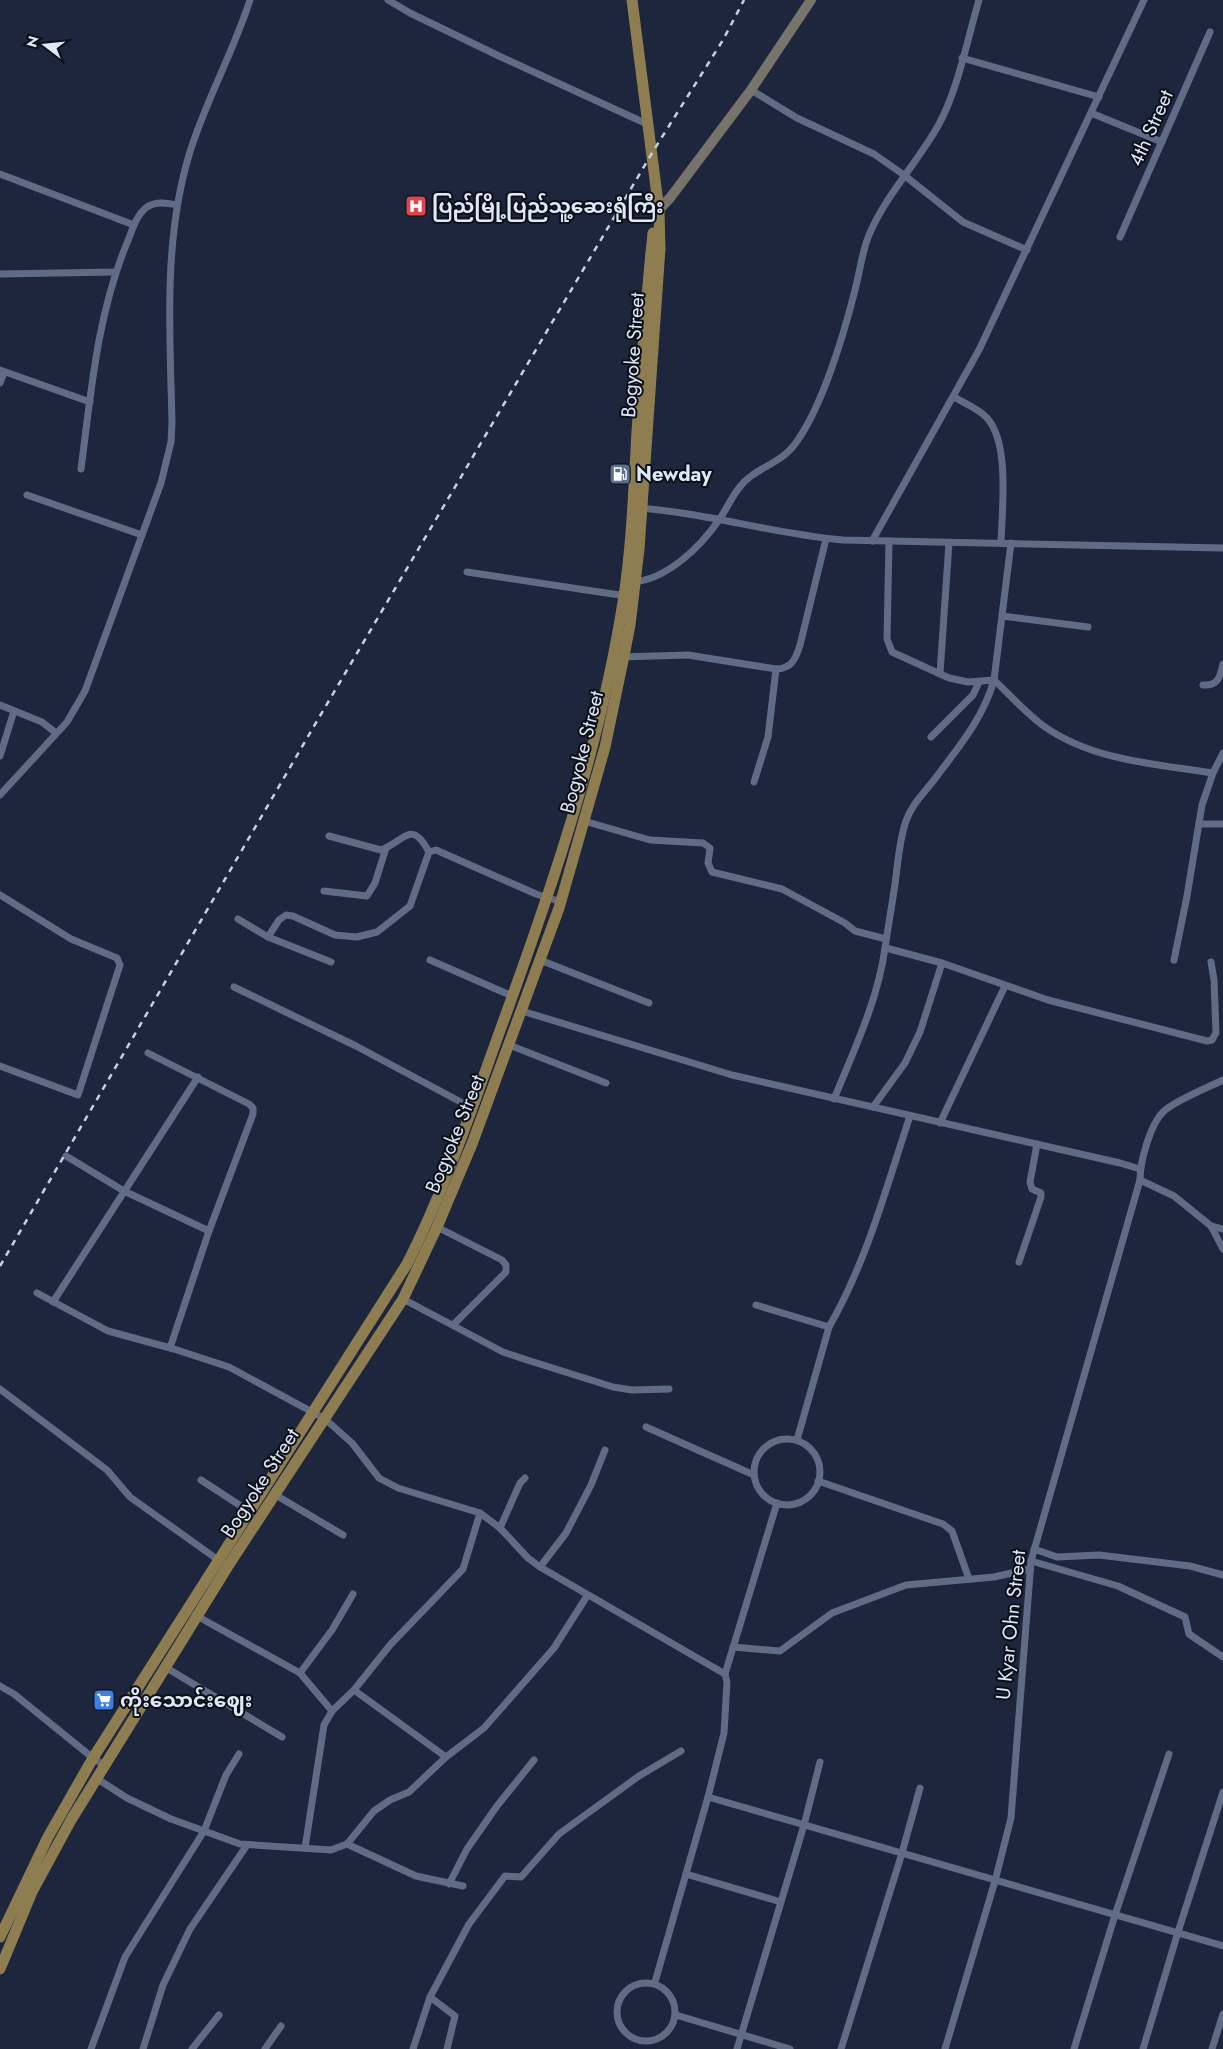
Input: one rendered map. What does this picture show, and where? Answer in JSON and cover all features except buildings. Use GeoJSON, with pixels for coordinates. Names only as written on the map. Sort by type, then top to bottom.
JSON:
{"type":"FeatureCollection","features":[{"type":"Feature","properties":{"kind":"main road","name":"Bogyoke Street"},"geometry":{"type":"LineString","coordinates":[[223,1563],[274,1494],[403,1299],[437,1227],[472,1144],[561,902],[605,747],[631,582],[651,316],[660,248],[657,208],[632,0]]}},
{"type":"Feature","properties":{"kind":"main road","name":"Bogyoke Street"},"geometry":{"type":"LineString","coordinates":[[0,1937],[48,1837],[93,1758],[192,1613],[223,1563],[250,1512],[407,1264],[423,1233],[455,1156],[547,898],[619,657]]}},
{"type":"Feature","properties":{"kind":"main road","name":"Bogyoke Street"},"geometry":{"type":"LineString","coordinates":[[0,1969],[32,1892],[71,1820],[165,1667],[192,1613]]}},
{"type":"Feature","properties":{"kind":"street"},"geometry":{"type":"LineString","coordinates":[[0,795],[67,722],[85,691],[161,483],[171,442],[170,272],[177,205],[197,132],[250,0]]}},
{"type":"Feature","properties":{"kind":"street"},"geometry":{"type":"LineString","coordinates":[[388,0],[410,13],[499,56],[647,124]]}},
{"type":"Feature","properties":{"kind":"street"},"geometry":{"type":"LineString","coordinates":[[657,208],[751,90],[811,0]]}},
{"type":"Feature","properties":{"kind":"street"},"geometry":{"type":"LineString","coordinates":[[631,582],[654,576],[675,564],[698,544],[719,520],[740,487],[749,478],[780,460],[800,438],[824,386],[846,320],[870,233],[904,175],[919,157],[939,124],[953,92],[979,0]]}},
{"type":"Feature","properties":{"kind":"street"},"geometry":{"type":"LineString","coordinates":[[872,541],[954,397],[1099,98],[1144,0]]}},
{"type":"Feature","properties":{"kind":"street","name":"4th Street"},"geometry":{"type":"LineString","coordinates":[[1120,237],[1210,32]]}},
{"type":"Feature","properties":{"kind":"street"},"geometry":{"type":"LineString","coordinates":[[962,58],[1099,98]]}},
{"type":"Feature","properties":{"kind":"street"},"geometry":{"type":"LineString","coordinates":[[751,90],[797,118],[874,154],[904,175],[963,222],[1026,250]]}},
{"type":"Feature","properties":{"kind":"street"},"geometry":{"type":"LineString","coordinates":[[1091,113],[1162,142]]}},
{"type":"Feature","properties":{"kind":"street"},"geometry":{"type":"LineString","coordinates":[[0,174],[134,226]]}},
{"type":"Feature","properties":{"kind":"street"},"geometry":{"type":"LineString","coordinates":[[81,469],[103,317],[116,272],[134,226],[139,216],[148,206],[162,203],[177,205]]}},
{"type":"Feature","properties":{"kind":"street"},"geometry":{"type":"LineString","coordinates":[[0,274],[116,272]]}},
{"type":"Feature","properties":{"kind":"street"},"geometry":{"type":"LineString","coordinates":[[0,383],[2,371],[90,402]]}},
{"type":"Feature","properties":{"kind":"street"},"geometry":{"type":"LineString","coordinates":[[954,397],[984,415],[994,430],[1003,470],[1002,543]]}},
{"type":"Feature","properties":{"kind":"street"},"geometry":{"type":"LineString","coordinates":[[27,495],[142,535]]}},
{"type":"Feature","properties":{"kind":"street"},"geometry":{"type":"LineString","coordinates":[[638,508],[826,538],[949,543],[1223,548]]}},
{"type":"Feature","properties":{"kind":"street"},"geometry":{"type":"LineString","coordinates":[[619,657],[688,655],[785,669],[790,666],[798,651],[826,538]]}},
{"type":"Feature","properties":{"kind":"street"},"geometry":{"type":"LineString","coordinates":[[889,541],[887,639],[890,648],[897,654],[959,681],[978,682],[994,680],[1044,726],[1074,743],[1102,754],[1213,773]]}},
{"type":"Feature","properties":{"kind":"street"},"geometry":{"type":"LineString","coordinates":[[940,674],[949,543]]}},
{"type":"Feature","properties":{"kind":"street"},"geometry":{"type":"LineString","coordinates":[[834,1099],[866,1021],[886,948],[902,837],[910,813],[918,799],[933,782],[980,717],[989,700],[994,680],[1011,543]]}},
{"type":"Feature","properties":{"kind":"street"},"geometry":{"type":"LineString","coordinates":[[467,572],[629,597]]}},
{"type":"Feature","properties":{"kind":"street"},"geometry":{"type":"LineString","coordinates":[[1002,616],[1088,626]]}},
{"type":"Feature","properties":{"kind":"street"},"geometry":{"type":"LineString","coordinates":[[1203,685],[1210,686],[1216,683],[1223,664]]}},
{"type":"Feature","properties":{"kind":"street"},"geometry":{"type":"LineString","coordinates":[[754,782],[768,737],[776,669]]}},
{"type":"Feature","properties":{"kind":"street"},"geometry":{"type":"LineString","coordinates":[[930,737],[973,695],[978,682]]}},
{"type":"Feature","properties":{"kind":"street"},"geometry":{"type":"LineString","coordinates":[[0,705],[42,722],[56,733]]}},
{"type":"Feature","properties":{"kind":"street"},"geometry":{"type":"LineString","coordinates":[[0,756],[14,710]]}},
{"type":"Feature","properties":{"kind":"street"},"geometry":{"type":"LineString","coordinates":[[1174,960],[1202,804],[1213,773],[1223,753]]}},
{"type":"Feature","properties":{"kind":"street"},"geometry":{"type":"LineString","coordinates":[[584,821],[650,840],[703,843],[710,848],[708,863],[712,872],[782,889],[803,898],[855,931],[886,939]]}},
{"type":"Feature","properties":{"kind":"street"},"geometry":{"type":"LineString","coordinates":[[1199,824],[1223,824]]}},
{"type":"Feature","properties":{"kind":"street"},"geometry":{"type":"LineString","coordinates":[[268,937],[286,915],[293,916],[335,935],[357,937],[377,932],[410,906],[429,852],[424,842],[412,834],[406,834],[381,850],[329,836]]}},
{"type":"Feature","properties":{"kind":"street"},"geometry":{"type":"LineString","coordinates":[[324,891],[367,896],[375,883],[386,848]]}},
{"type":"Feature","properties":{"kind":"street"},"geometry":{"type":"LineString","coordinates":[[429,852],[436,850],[547,898],[561,902]]}},
{"type":"Feature","properties":{"kind":"street"},"geometry":{"type":"LineString","coordinates":[[0,896],[71,940],[117,958],[120,965],[78,1095],[0,1066]]}},
{"type":"Feature","properties":{"kind":"street"},"geometry":{"type":"LineString","coordinates":[[238,919],[268,937],[331,962]]}},
{"type":"Feature","properties":{"kind":"street"},"geometry":{"type":"LineString","coordinates":[[886,948],[942,964],[1048,1000],[1207,1041],[1212,1040],[1216,1033],[1214,980],[1211,962]]}},
{"type":"Feature","properties":{"kind":"street"},"geometry":{"type":"LineString","coordinates":[[430,960],[512,996]]}},
{"type":"Feature","properties":{"kind":"street"},"geometry":{"type":"LineString","coordinates":[[540,960],[649,1003]]}},
{"type":"Feature","properties":{"kind":"street"},"geometry":{"type":"LineString","coordinates":[[873,1107],[905,1063],[920,1032],[942,964]]}},
{"type":"Feature","properties":{"kind":"street"},"geometry":{"type":"LineString","coordinates":[[940,1123],[1005,986]]}},
{"type":"Feature","properties":{"kind":"street"},"geometry":{"type":"LineString","coordinates":[[234,987],[356,1046],[472,1108]]}},
{"type":"Feature","properties":{"kind":"street"},"geometry":{"type":"LineString","coordinates":[[522,1011],[732,1075],[1140,1169]]}},
{"type":"Feature","properties":{"kind":"street"},"geometry":{"type":"LineString","coordinates":[[509,1045],[606,1083]]}},
{"type":"Feature","properties":{"kind":"street"},"geometry":{"type":"LineString","coordinates":[[148,1053],[198,1077],[249,1104],[253,1108],[253,1114],[209,1231],[170,1348]]}},
{"type":"Feature","properties":{"kind":"street"},"geometry":{"type":"LineString","coordinates":[[53,1302],[198,1077]]}},
{"type":"Feature","properties":{"kind":"street","name":"U Kyar Ohn Street"},"geometry":{"type":"LineString","coordinates":[[945,2049],[995,1881],[1011,1818],[1031,1561],[1140,1180],[1140,1169],[1150,1136],[1164,1111],[1223,1080]]}},
{"type":"Feature","properties":{"kind":"street"},"geometry":{"type":"LineString","coordinates":[[797,1440],[829,1327],[847,1296],[859,1269],[910,1116]]}},
{"type":"Feature","properties":{"kind":"street"},"geometry":{"type":"LineString","coordinates":[[1019,1262],[1041,1197],[1041,1193],[1032,1189],[1030,1182],[1037,1144]]}},
{"type":"Feature","properties":{"kind":"street"},"geometry":{"type":"LineString","coordinates":[[66,1156],[124,1191],[209,1231]]}},
{"type":"Feature","properties":{"kind":"street"},"geometry":{"type":"LineString","coordinates":[[1140,1180],[1174,1196],[1211,1226],[1223,1249]]}},
{"type":"Feature","properties":{"kind":"street"},"geometry":{"type":"LineString","coordinates":[[1211,1226],[1223,1229]]}},
{"type":"Feature","properties":{"kind":"street"},"geometry":{"type":"LineString","coordinates":[[437,1227],[502,1260],[506,1265],[506,1272],[453,1325]]}},
{"type":"Feature","properties":{"kind":"street"},"geometry":{"type":"LineString","coordinates":[[37,1293],[108,1331],[229,1367],[325,1419],[352,1444],[378,1478],[398,1488],[480,1513],[500,1528],[528,1558],[540,1567],[587,1596],[725,1674]]}},
{"type":"Feature","properties":{"kind":"street"},"geometry":{"type":"LineString","coordinates":[[403,1299],[503,1352],[613,1387],[632,1390],[669,1389]]}},
{"type":"Feature","properties":{"kind":"street"},"geometry":{"type":"LineString","coordinates":[[756,1305],[829,1327]]}},
{"type":"Feature","properties":{"kind":"street"},"geometry":{"type":"LineString","coordinates":[[0,1389],[107,1470],[130,1497],[223,1563]]}},
{"type":"Feature","properties":{"kind":"street"},"geometry":{"type":"LineString","coordinates":[[646,1427],[754,1475]]}},
{"type":"Feature","properties":{"kind":"street"},"geometry":{"type":"LineString","coordinates":[[784,1439],[797,1440],[808,1446],[816,1456],[820,1468],[818,1481],[812,1493],[802,1501],[790,1505],[777,1503],[766,1497],[758,1487],[754,1475],[755,1462],[761,1450],[771,1442],[784,1439]]}},
{"type":"Feature","properties":{"kind":"street"},"geometry":{"type":"LineString","coordinates":[[540,1567],[566,1533],[591,1485],[605,1450]]}},
{"type":"Feature","properties":{"kind":"street"},"geometry":{"type":"LineString","coordinates":[[500,1528],[520,1483],[525,1478]]}},
{"type":"Feature","properties":{"kind":"street"},"geometry":{"type":"LineString","coordinates":[[201,1480],[250,1512]]}},
{"type":"Feature","properties":{"kind":"street"},"geometry":{"type":"LineString","coordinates":[[818,1481],[943,1524],[952,1531],[969,1579]]}},
{"type":"Feature","properties":{"kind":"street"},"geometry":{"type":"LineString","coordinates":[[274,1494],[344,1535]]}},
{"type":"Feature","properties":{"kind":"street"},"geometry":{"type":"LineString","coordinates":[[655,1982],[708,1798],[724,1733],[727,1682],[725,1674],[777,1503]]}},
{"type":"Feature","properties":{"kind":"street"},"geometry":{"type":"LineString","coordinates":[[305,1848],[324,1725],[332,1711],[354,1690],[364,1675],[390,1645],[463,1569],[480,1513]]}},
{"type":"Feature","properties":{"kind":"street"},"geometry":{"type":"LineString","coordinates":[[1034,1549],[1057,1557],[1099,1555],[1190,1566],[1223,1575]]}},
{"type":"Feature","properties":{"kind":"street"},"geometry":{"type":"LineString","coordinates":[[1031,1561],[1118,1586],[1185,1617],[1190,1634],[1223,1657]]}},
{"type":"Feature","properties":{"kind":"street"},"geometry":{"type":"LineString","coordinates":[[733,1647],[780,1651],[832,1613],[906,1585],[994,1578],[1030,1569]]}},
{"type":"Feature","properties":{"kind":"street"},"geometry":{"type":"LineString","coordinates":[[300,1673],[332,1630],[353,1594]]}},
{"type":"Feature","properties":{"kind":"street"},"geometry":{"type":"LineString","coordinates":[[96,1778],[127,1798],[171,1820],[247,1845],[331,1850],[347,1844],[374,1812],[390,1800],[410,1792],[446,1757],[484,1728],[554,1648],[587,1596]]}},
{"type":"Feature","properties":{"kind":"street"},"geometry":{"type":"LineString","coordinates":[[192,1613],[300,1673],[332,1711]]}},
{"type":"Feature","properties":{"kind":"street"},"geometry":{"type":"LineString","coordinates":[[165,1667],[282,1737]]}},
{"type":"Feature","properties":{"kind":"street"},"geometry":{"type":"LineString","coordinates":[[0,1686],[14,1694],[104,1765]]}},
{"type":"Feature","properties":{"kind":"street"},"geometry":{"type":"LineString","coordinates":[[354,1690],[446,1757]]}},
{"type":"Feature","properties":{"kind":"street"},"geometry":{"type":"LineString","coordinates":[[413,2049],[430,1997],[469,1924],[505,1876],[521,1877],[559,1834],[639,1776],[681,1751]]}},
{"type":"Feature","properties":{"kind":"street"},"geometry":{"type":"LineString","coordinates":[[91,2049],[125,1957],[204,1831],[226,1774],[239,1754]]}},
{"type":"Feature","properties":{"kind":"street"},"geometry":{"type":"LineString","coordinates":[[1074,2049],[1115,1915],[1169,1754]]}},
{"type":"Feature","properties":{"kind":"street"},"geometry":{"type":"LineString","coordinates":[[449,1884],[467,1849],[497,1806],[534,1760]]}},
{"type":"Feature","properties":{"kind":"street"},"geometry":{"type":"LineString","coordinates":[[737,2049],[804,1825],[820,1762]]}},
{"type":"Feature","properties":{"kind":"street"},"geometry":{"type":"LineString","coordinates":[[841,2049],[902,1853],[920,1788]]}},
{"type":"Feature","properties":{"kind":"street"},"geometry":{"type":"LineString","coordinates":[[1143,2049],[1223,1792]]}},
{"type":"Feature","properties":{"kind":"street"},"geometry":{"type":"LineString","coordinates":[[708,1798],[1223,1946]]}},
{"type":"Feature","properties":{"kind":"street"},"geometry":{"type":"LineString","coordinates":[[347,1844],[416,1876],[463,1886]]}},
{"type":"Feature","properties":{"kind":"street"},"geometry":{"type":"LineString","coordinates":[[142,2049],[163,1985],[190,1929],[247,1845]]}},
{"type":"Feature","properties":{"kind":"street"},"geometry":{"type":"LineString","coordinates":[[686,1874],[781,1902]]}},
{"type":"Feature","properties":{"kind":"street"},"geometry":{"type":"LineString","coordinates":[[639,1982],[655,1982],[671,1995],[676,2015],[670,2031],[655,2041],[638,2041],[624,2033],[617,2019],[617,2003],[625,1990],[639,1982]]}},
{"type":"Feature","properties":{"kind":"street"},"geometry":{"type":"LineString","coordinates":[[430,1997],[455,2016],[447,2049]]}},
{"type":"Feature","properties":{"kind":"street"},"geometry":{"type":"LineString","coordinates":[[1212,2049],[1223,2014]]}},
{"type":"Feature","properties":{"kind":"street"},"geometry":{"type":"LineString","coordinates":[[192,2049],[219,2015]]}},
{"type":"Feature","properties":{"kind":"street"},"geometry":{"type":"LineString","coordinates":[[676,2015],[790,2049]]}},
{"type":"Feature","properties":{"kind":"street"},"geometry":{"type":"LineString","coordinates":[[265,2049],[281,2026]]}},
{"type":"Feature","properties":{"kind":"street"},"geometry":{"type":"LineString","coordinates":[[636,2049],[638,2041]]}},
{"type":"Feature","properties":{"kind":"railway"},"geometry":{"type":"LineString","coordinates":[[0,1266],[317,721],[652,153],[723,40],[744,0]]}},
{"type":"Feature","properties":{"kind":"place","name":"ပြည်မြို့ပြည်သူ့ဆေးရုံကြီး"},"geometry":{"type":"Point","coordinates":[416,206]}},
{"type":"Feature","properties":{"kind":"place","name":"Newday"},"geometry":{"type":"Point","coordinates":[620,474]}},
{"type":"Feature","properties":{"kind":"place","name":"ကိုးသောင်းဈေး"},"geometry":{"type":"Point","coordinates":[104,1700]}}]}
